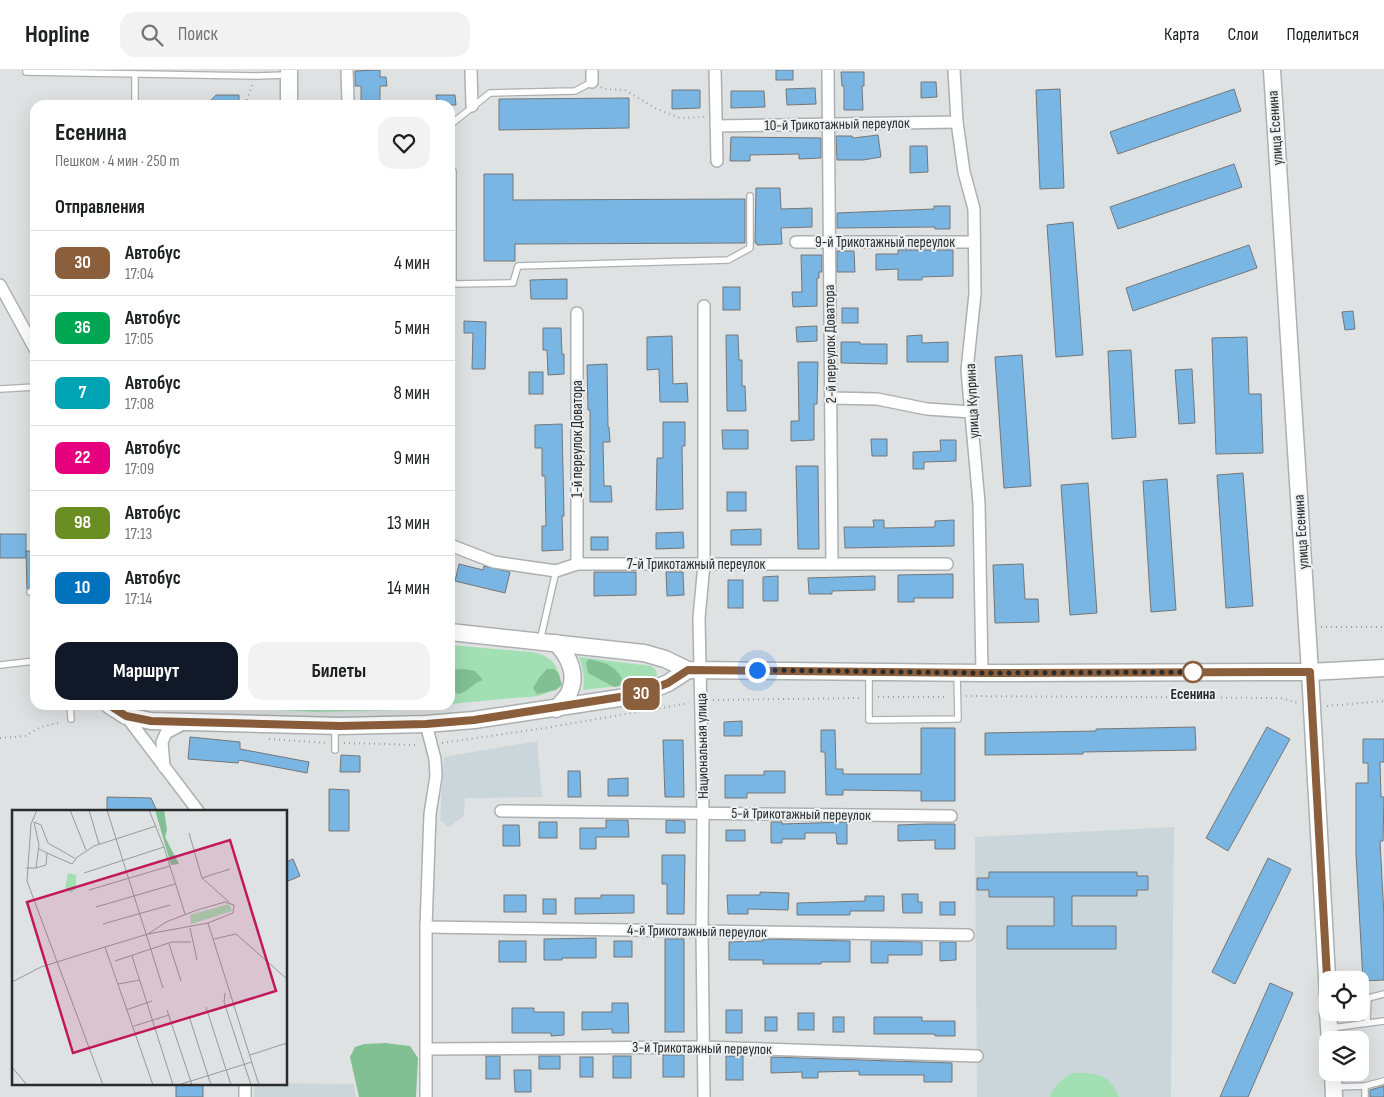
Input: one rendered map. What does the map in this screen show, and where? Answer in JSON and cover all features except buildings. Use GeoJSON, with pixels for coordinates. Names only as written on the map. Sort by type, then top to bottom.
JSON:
{"type":"FeatureCollection","features":[{"type":"Feature","properties":{"kind":"main road","name":"улица Есенина"},"geometry":{"type":"LineString","coordinates":[[1272,70],[1327,971]]}},
{"type":"Feature","properties":{"kind":"main road"},"geometry":{"type":"LineString","coordinates":[[289,72],[290,100]]}},
{"type":"Feature","properties":{"kind":"main road"},"geometry":{"type":"LineString","coordinates":[[455,633],[644,653],[694,670],[982,673],[1310,672],[1384,668]]}},
{"type":"Feature","properties":{"kind":"main road"},"geometry":{"type":"LineString","coordinates":[[548,642],[566,653],[573,680],[568,694],[556,709]]}},
{"type":"Feature","properties":{"kind":"main road"},"geometry":{"type":"LineString","coordinates":[[117,710],[126,716],[151,721],[335,726],[426,724],[474,720],[556,709],[639,694],[668,683],[694,670]]}},
{"type":"Feature","properties":{"kind":"street"},"geometry":{"type":"LineString","coordinates":[[347,70],[348,100]]}},
{"type":"Feature","properties":{"kind":"street"},"geometry":{"type":"LineString","coordinates":[[471,70],[472,106]]}},
{"type":"Feature","properties":{"kind":"street"},"geometry":{"type":"LineString","coordinates":[[715,70],[717,161]]}},
{"type":"Feature","properties":{"kind":"street","name":"2-й переулок Доватора"},"geometry":{"type":"LineString","coordinates":[[828,70],[832,564]]}},
{"type":"Feature","properties":{"kind":"street","name":"улица Куприна"},"geometry":{"type":"LineString","coordinates":[[954,70],[957,122],[964,172],[974,209],[975,294],[967,370],[979,504],[982,673]]}},
{"type":"Feature","properties":{"kind":"street","name":"10-й Трикотажный переулок"},"geometry":{"type":"LineString","coordinates":[[716,121],[828,123],[957,122]]}},
{"type":"Feature","properties":{"kind":"street","name":"9-й Трикотажный переулок"},"geometry":{"type":"LineString","coordinates":[[796,242],[974,242]]}},
{"type":"Feature","properties":{"kind":"street"},"geometry":{"type":"LineString","coordinates":[[0,285],[30,340]]}},
{"type":"Feature","properties":{"kind":"street","name":"Национальная улица"},"geometry":{"type":"LineString","coordinates":[[704,306],[704,564],[694,670],[701,701],[704,1097]]}},
{"type":"Feature","properties":{"kind":"street","name":"1-й переулок Доватора"},"geometry":{"type":"LineString","coordinates":[[577,313],[577,564]]}},
{"type":"Feature","properties":{"kind":"street"},"geometry":{"type":"LineString","coordinates":[[831,398],[878,399],[927,410],[971,412]]}},
{"type":"Feature","properties":{"kind":"street","name":"7-й Трикотажный переулок"},"geometry":{"type":"LineString","coordinates":[[455,547],[494,562],[556,570],[577,564],[947,564]]}},
{"type":"Feature","properties":{"kind":"street"},"geometry":{"type":"LineString","coordinates":[[126,716],[197,810]]}},
{"type":"Feature","properties":{"kind":"street"},"geometry":{"type":"LineString","coordinates":[[164,766],[162,742],[166,733],[186,722]]}},
{"type":"Feature","properties":{"kind":"street"},"geometry":{"type":"LineString","coordinates":[[426,724],[436,776],[430,814],[426,927],[426,1097]]}},
{"type":"Feature","properties":{"kind":"street","name":"5-й Трикотажный переулок"},"geometry":{"type":"LineString","coordinates":[[501,811],[951,816]]}},
{"type":"Feature","properties":{"kind":"street","name":"4-й Трикотажный переулок"},"geometry":{"type":"LineString","coordinates":[[426,927],[968,935]]}},
{"type":"Feature","properties":{"kind":"street","name":"3-й Трикотажный переулок"},"geometry":{"type":"LineString","coordinates":[[427,1049],[703,1047],[977,1056]]}},
{"type":"Feature","properties":{"kind":"street"},"geometry":{"type":"LineString","coordinates":[[245,1084],[245,1097]]}},
{"type":"Feature","properties":{"kind":"lane"},"geometry":{"type":"LineString","coordinates":[[26,70],[26,72],[256,76],[289,72]]}},
{"type":"Feature","properties":{"kind":"lane"},"geometry":{"type":"LineString","coordinates":[[135,74],[135,100]]}},
{"type":"Feature","properties":{"kind":"lane"},"geometry":{"type":"LineString","coordinates":[[455,121],[490,93],[575,91],[592,76]]}},
{"type":"Feature","properties":{"kind":"lane"},"geometry":{"type":"LineString","coordinates":[[455,284],[513,283],[518,266],[728,260],[750,248],[750,196]]}},
{"type":"Feature","properties":{"kind":"lane"},"geometry":{"type":"LineString","coordinates":[[0,389],[30,387]]}},
{"type":"Feature","properties":{"kind":"lane"},"geometry":{"type":"LineString","coordinates":[[548,642],[556,570]]}},
{"type":"Feature","properties":{"kind":"lane"},"geometry":{"type":"LineString","coordinates":[[0,665],[30,662]]}},
{"type":"Feature","properties":{"kind":"lane"},"geometry":{"type":"LineString","coordinates":[[868,672],[869,720],[958,719],[957,673]]}},
{"type":"Feature","properties":{"kind":"lane"},"geometry":{"type":"LineString","coordinates":[[70,710],[71,719]]}},
{"type":"Feature","properties":{"kind":"lane"},"geometry":{"type":"LineString","coordinates":[[335,726],[335,746]]}},
{"type":"Feature","properties":{"kind":"lane"},"geometry":{"type":"LineString","coordinates":[[1367,1023],[1368,998],[1384,994]]}},
{"type":"Feature","properties":{"kind":"lane"},"geometry":{"type":"LineString","coordinates":[[1329,1027],[1384,1021]]}},
{"type":"Feature","properties":{"kind":"lane"},"geometry":{"type":"LineString","coordinates":[[1334,1085],[1365,1086],[1384,1081]]}},
{"type":"Feature","properties":{"kind":"lane"},"geometry":{"type":"LineString","coordinates":[[1365,1086],[1365,1097]]}},
{"type":"Feature","properties":{"kind":"path"},"geometry":{"type":"LineString","coordinates":[[246,100],[256,76]]}},
{"type":"Feature","properties":{"kind":"path"},"geometry":{"type":"LineString","coordinates":[[592,76],[603,89],[625,90],[657,109],[680,118],[716,121]]}},
{"type":"Feature","properties":{"kind":"path"},"geometry":{"type":"LineString","coordinates":[[1307,627],[1384,627]]}},
{"type":"Feature","properties":{"kind":"path"},"geometry":{"type":"LineString","coordinates":[[264,739],[335,746],[431,745],[554,727],[701,701],[957,696],[1281,698],[1312,708],[1384,701]]}},
{"type":"Feature","properties":{"kind":"path"},"geometry":{"type":"LineString","coordinates":[[0,738],[25,736],[41,727],[71,719]]}},
{"type":"Feature","properties":{"kind":"shaded area"},"geometry":{"type":"Polygon","coordinates":[[[537,741],[542,797],[465,798],[464,816],[449,827],[440,820],[444,757],[537,741]]]}},
{"type":"Feature","properties":{"kind":"shaded area"},"geometry":{"type":"Polygon","coordinates":[[[1174,827],[1171,1097],[977,1097],[975,837],[1174,827]]]}},
{"type":"Feature","properties":{"kind":"shaded area"},"geometry":{"type":"Polygon","coordinates":[[[288,1083],[354,1084],[356,1097],[254,1097],[254,1084],[288,1083]]]}},
{"type":"Feature","properties":{"kind":"green space"},"geometry":{"type":"Polygon","coordinates":[[[455,645],[531,652],[547,657],[553,663],[559,674],[558,681],[553,689],[539,696],[455,704],[455,645]]]}},
{"type":"Feature","properties":{"kind":"green space"},"geometry":{"type":"Polygon","coordinates":[[[579,657],[651,666],[656,671],[657,676],[651,682],[583,690],[583,673],[579,657]]]}},
{"type":"Feature","properties":{"kind":"green space"},"geometry":{"type":"Polygon","coordinates":[[[589,659],[612,667],[622,678],[620,686],[614,687],[588,673],[586,663],[589,659]]]}},
{"type":"Feature","properties":{"kind":"green space"},"geometry":{"type":"Polygon","coordinates":[[[547,669],[554,669],[559,674],[562,685],[556,690],[537,694],[533,688],[547,669]]]}},
{"type":"Feature","properties":{"kind":"green space"},"geometry":{"type":"Polygon","coordinates":[[[455,670],[475,671],[483,680],[458,694],[455,692],[455,670]]]}},
{"type":"Feature","properties":{"kind":"green space"},"geometry":{"type":"Polygon","coordinates":[[[280,710],[396,710],[317,712],[280,710]]]}},
{"type":"Feature","properties":{"kind":"green space"},"geometry":{"type":"Polygon","coordinates":[[[385,1043],[410,1046],[418,1058],[416,1097],[359,1097],[350,1057],[355,1047],[364,1044],[385,1043]]]}},
{"type":"Feature","properties":{"kind":"green space"},"geometry":{"type":"Polygon","coordinates":[[[1073,1073],[1089,1073],[1101,1076],[1111,1083],[1119,1097],[1050,1097],[1059,1083],[1073,1073]]]}},
{"type":"Feature","properties":{"kind":"bus line","name":"30"},"geometry":{"type":"LineString","coordinates":[[116,710],[126,716],[151,721],[340,726],[426,724],[474,720],[556,709],[639,694],[668,683],[688,670],[701,669],[982,673],[1310,672],[1327,971]]}},
{"type":"Feature","properties":{"kind":"place","name":"Есенина"},"geometry":{"type":"Point","coordinates":[1193,672]}},
{"type":"Feature","properties":{"kind":"route"},"geometry":{"type":"LineString","coordinates":[[757,670],[982,673],[1201,672],[1193,672]]}}]}
